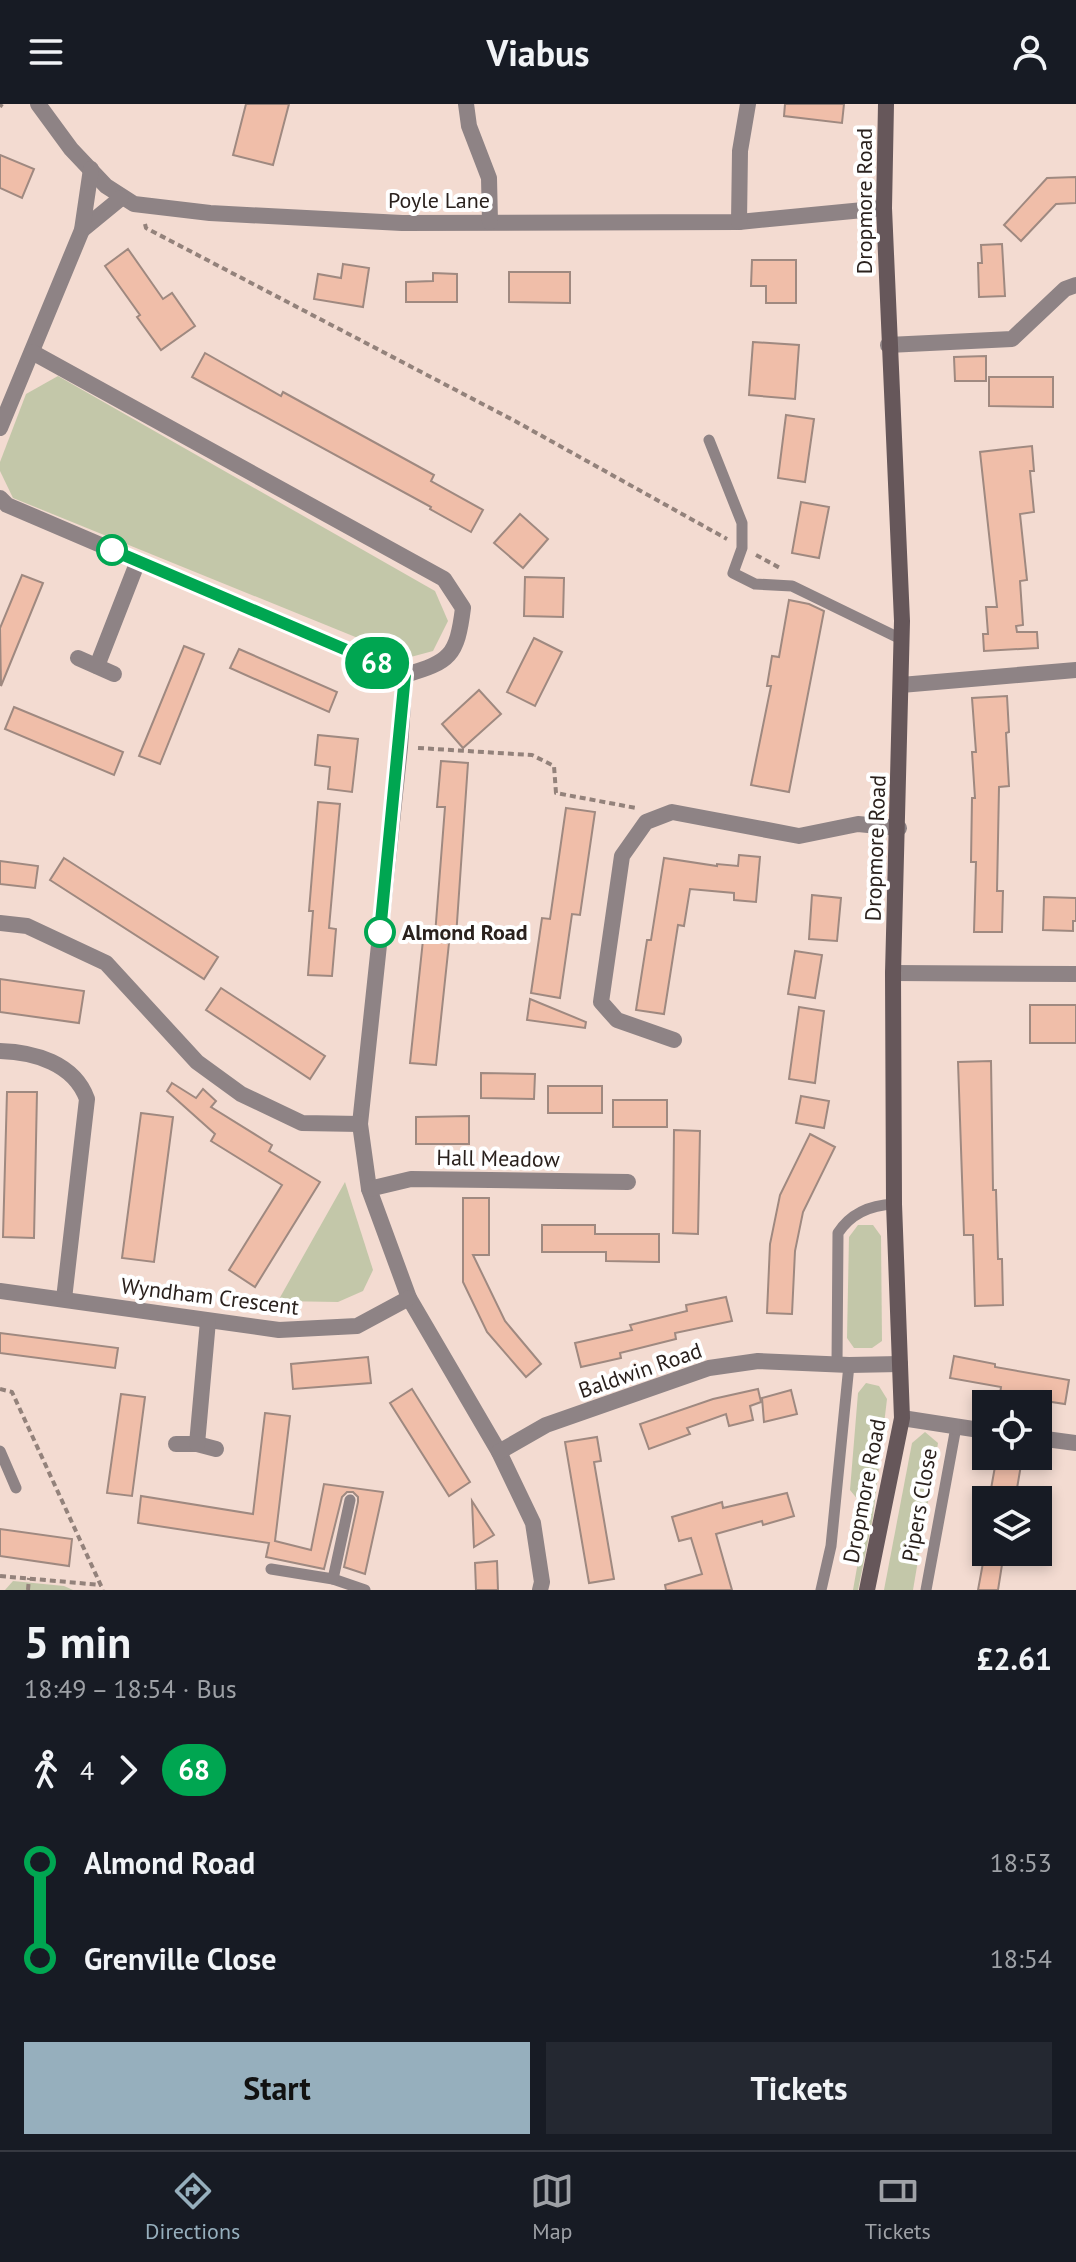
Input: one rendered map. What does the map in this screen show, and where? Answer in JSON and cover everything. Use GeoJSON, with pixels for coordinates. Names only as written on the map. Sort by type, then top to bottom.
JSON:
{"type":"FeatureCollection","features":[{"type":"Feature","properties":{"kind":"street"},"geometry":{"type":"LineString","coordinates":[[38,104],[71,149],[121,198],[82,230]]}},
{"type":"Feature","properties":{"kind":"street"},"geometry":{"type":"LineString","coordinates":[[466,104],[469,126],[489,178],[490,222]]}},
{"type":"Feature","properties":{"kind":"street"},"geometry":{"type":"LineString","coordinates":[[739,222],[740,151],[748,104]]}},
{"type":"Feature","properties":{"kind":"street","name":"Dropmore Road"},"geometry":{"type":"LineString","coordinates":[[867,1590],[902,1418],[894,1204],[893,973],[899,828],[901,639],[884,208],[886,104]]}},
{"type":"Feature","properties":{"kind":"street"},"geometry":{"type":"LineString","coordinates":[[0,428],[82,230],[91,169]]}},
{"type":"Feature","properties":{"kind":"street","name":"Poyle Lane"},"geometry":{"type":"LineString","coordinates":[[121,198],[134,204],[210,213],[402,223],[739,222],[884,208]]}},
{"type":"Feature","properties":{"kind":"street"},"geometry":{"type":"LineString","coordinates":[[888,345],[1012,339],[1065,289],[1076,285]]}},
{"type":"Feature","properties":{"kind":"street"},"geometry":{"type":"LineString","coordinates":[[0,498],[7,505],[405,675],[438,665],[459,640],[463,608],[444,579],[32,352]]}},
{"type":"Feature","properties":{"kind":"street"},"geometry":{"type":"LineString","coordinates":[[97,666],[138,561]]}},
{"type":"Feature","properties":{"kind":"street"},"geometry":{"type":"LineString","coordinates":[[78,658],[114,674]]}},
{"type":"Feature","properties":{"kind":"street"},"geometry":{"type":"LineString","coordinates":[[901,685],[1076,670]]}},
{"type":"Feature","properties":{"kind":"street"},"geometry":{"type":"LineString","coordinates":[[405,675],[360,1124],[369,1189],[409,1298],[499,1452],[533,1523],[542,1582],[540,1590]]}},
{"type":"Feature","properties":{"kind":"street"},"geometry":{"type":"LineString","coordinates":[[674,1040],[617,1020],[601,1002],[622,856],[646,822],[672,812],[799,836],[858,824],[899,828]]}},
{"type":"Feature","properties":{"kind":"street"},"geometry":{"type":"LineString","coordinates":[[0,923],[27,926],[106,963],[197,1062],[241,1094],[302,1123],[360,1124]]}},
{"type":"Feature","properties":{"kind":"street"},"geometry":{"type":"LineString","coordinates":[[893,973],[1076,974]]}},
{"type":"Feature","properties":{"kind":"street"},"geometry":{"type":"LineString","coordinates":[[0,1051],[19,1051],[49,1058],[83,1086],[87,1099],[64,1299]]}},
{"type":"Feature","properties":{"kind":"street","name":"Hall Meadow"},"geometry":{"type":"LineString","coordinates":[[369,1189],[411,1179],[628,1182]]}},
{"type":"Feature","properties":{"kind":"street","name":"Wyndham Crescent"},"geometry":{"type":"LineString","coordinates":[[0,1291],[279,1330],[357,1326],[409,1298]]}},
{"type":"Feature","properties":{"kind":"street"},"geometry":{"type":"LineString","coordinates":[[197,1444],[208,1321]]}},
{"type":"Feature","properties":{"kind":"street","name":"Baldwin Road"},"geometry":{"type":"LineString","coordinates":[[499,1452],[546,1425],[709,1368],[758,1361],[900,1364]]}},
{"type":"Feature","properties":{"kind":"street","name":"Pipers Close"},"geometry":{"type":"LineString","coordinates":[[902,1418],[972,1429]]}},
{"type":"Feature","properties":{"kind":"street"},"geometry":{"type":"LineString","coordinates":[[1052,1440],[1076,1443]]}},
{"type":"Feature","properties":{"kind":"street"},"geometry":{"type":"LineString","coordinates":[[176,1444],[197,1444],[216,1449]]}},
{"type":"Feature","properties":{"kind":"lane"},"geometry":{"type":"LineString","coordinates":[[709,440],[742,523],[742,548],[733,573],[755,584],[792,586],[901,639]]}},
{"type":"Feature","properties":{"kind":"lane"},"geometry":{"type":"LineString","coordinates":[[821,1590],[831,1546],[843,1364],[838,1233],[846,1221],[857,1213],[894,1204]]}},
{"type":"Feature","properties":{"kind":"lane","name":"Pipers Close"},"geometry":{"type":"LineString","coordinates":[[926,1590],[956,1427]]}},
{"type":"Feature","properties":{"kind":"lane"},"geometry":{"type":"LineString","coordinates":[[2,1458],[16,1488]]}},
{"type":"Feature","properties":{"kind":"lane"},"geometry":{"type":"LineString","coordinates":[[333,1579],[350,1500]]}},
{"type":"Feature","properties":{"kind":"lane"},"geometry":{"type":"LineString","coordinates":[[271,1569],[333,1579],[365,1590]]}},
{"type":"Feature","properties":{"kind":"path"},"geometry":{"type":"LineString","coordinates":[[146,228],[515,421],[791,574]]}},
{"type":"Feature","properties":{"kind":"path"},"geometry":{"type":"LineString","coordinates":[[400,747],[532,755],[554,766],[556,793],[638,808],[646,822]]}},
{"type":"Feature","properties":{"kind":"path"},"geometry":{"type":"LineString","coordinates":[[0,1389],[12,1392],[102,1587]]}},
{"type":"Feature","properties":{"kind":"path"},"geometry":{"type":"LineString","coordinates":[[0,1576],[102,1587]]}},
{"type":"Feature","properties":{"kind":"path"},"geometry":{"type":"LineString","coordinates":[[28,1590],[29,1578]]}},
{"type":"Feature","properties":{"kind":"green space"},"geometry":{"type":"Polygon","coordinates":[[[58,376],[435,591],[448,621],[433,651],[407,658],[13,498],[0,471],[0,462],[26,394],[58,376]]]}},
{"type":"Feature","properties":{"kind":"green space"},"geometry":{"type":"Polygon","coordinates":[[[345,1182],[373,1270],[363,1291],[338,1302],[278,1301],[345,1182]]]}},
{"type":"Feature","properties":{"kind":"green space"},"geometry":{"type":"Polygon","coordinates":[[[858,1225],[873,1225],[881,1236],[882,1341],[872,1348],[854,1348],[847,1338],[849,1237],[858,1225]]]}},
{"type":"Feature","properties":{"kind":"green space"},"geometry":{"type":"Polygon","coordinates":[[[866,1383],[879,1386],[887,1399],[873,1517],[858,1590],[853,1590],[867,1511],[850,1490],[858,1393],[866,1383]]]}},
{"type":"Feature","properties":{"kind":"green space"},"geometry":{"type":"Polygon","coordinates":[[[925,1432],[938,1443],[913,1590],[884,1590],[912,1443],[925,1432]]]}},
{"type":"Feature","properties":{"kind":"green space"},"geometry":{"type":"Polygon","coordinates":[[[13,1581],[64,1586],[73,1590],[5,1590],[13,1581]]]}},
{"type":"Feature","properties":{"kind":"building"},"geometry":{"type":"Polygon","coordinates":[[[246,104],[289,104],[273,165],[233,155],[246,104]]]}},
{"type":"Feature","properties":{"kind":"building"},"geometry":{"type":"Polygon","coordinates":[[[785,104],[844,104],[842,123],[784,116],[785,104]]]}},
{"type":"Feature","properties":{"kind":"building"},"geometry":{"type":"Polygon","coordinates":[[[0,155],[34,169],[22,198],[0,188],[0,155]]]}},
{"type":"Feature","properties":{"kind":"building"},"geometry":{"type":"Polygon","coordinates":[[[1076,177],[1076,203],[1056,204],[1021,241],[1004,225],[1047,178],[1076,177]]]}},
{"type":"Feature","properties":{"kind":"building"},"geometry":{"type":"Polygon","coordinates":[[[1002,244],[1005,296],[979,297],[981,245],[1002,244]]]}},
{"type":"Feature","properties":{"kind":"building"},"geometry":{"type":"Polygon","coordinates":[[[128,249],[163,299],[172,293],[195,326],[161,350],[105,266],[128,249]]]}},
{"type":"Feature","properties":{"kind":"building"},"geometry":{"type":"Polygon","coordinates":[[[752,260],[796,260],[796,303],[766,303],[766,286],[751,286],[752,260]]]}},
{"type":"Feature","properties":{"kind":"building"},"geometry":{"type":"Polygon","coordinates":[[[343,264],[369,268],[363,307],[314,299],[318,274],[341,278],[343,264]]]}},
{"type":"Feature","properties":{"kind":"building"},"geometry":{"type":"Polygon","coordinates":[[[509,272],[570,272],[570,303],[509,302],[509,272]]]}},
{"type":"Feature","properties":{"kind":"building"},"geometry":{"type":"Polygon","coordinates":[[[433,273],[457,274],[457,302],[406,302],[406,282],[433,281],[433,273]]]}},
{"type":"Feature","properties":{"kind":"building"},"geometry":{"type":"Polygon","coordinates":[[[753,342],[799,345],[795,399],[749,395],[753,342]]]}},
{"type":"Feature","properties":{"kind":"building"},"geometry":{"type":"Polygon","coordinates":[[[205,353],[434,475],[431,481],[483,510],[471,532],[431,507],[192,377],[205,353]]]}},
{"type":"Feature","properties":{"kind":"building"},"geometry":{"type":"Polygon","coordinates":[[[986,356],[986,381],[955,381],[954,357],[986,356]]]}},
{"type":"Feature","properties":{"kind":"building"},"geometry":{"type":"Polygon","coordinates":[[[989,377],[1053,377],[1053,407],[989,406],[989,377]]]}},
{"type":"Feature","properties":{"kind":"building"},"geometry":{"type":"Polygon","coordinates":[[[786,415],[814,419],[805,482],[778,478],[786,415]]]}},
{"type":"Feature","properties":{"kind":"building"},"geometry":{"type":"Polygon","coordinates":[[[1032,446],[1034,471],[1030,471],[1034,512],[1020,514],[1027,580],[1020,581],[1023,625],[1016,626],[1017,632],[1037,632],[1038,648],[984,651],[983,634],[988,634],[986,607],[997,607],[980,452],[1032,446]]]}},
{"type":"Feature","properties":{"kind":"building"},"geometry":{"type":"Polygon","coordinates":[[[801,502],[829,507],[819,558],[792,553],[801,502]]]}},
{"type":"Feature","properties":{"kind":"building"},"geometry":{"type":"Polygon","coordinates":[[[520,514],[548,539],[523,568],[494,543],[520,514]]]}},
{"type":"Feature","properties":{"kind":"building"},"geometry":{"type":"Polygon","coordinates":[[[22,575],[43,583],[1,686],[0,628],[22,575]]]}},
{"type":"Feature","properties":{"kind":"building"},"geometry":{"type":"Polygon","coordinates":[[[525,577],[564,578],[563,617],[524,616],[525,577]]]}},
{"type":"Feature","properties":{"kind":"building"},"geometry":{"type":"Polygon","coordinates":[[[789,600],[824,611],[789,792],[751,785],[771,686],[767,686],[772,656],[779,657],[789,600]]]}},
{"type":"Feature","properties":{"kind":"building"},"geometry":{"type":"Polygon","coordinates":[[[534,638],[562,652],[535,706],[507,692],[534,638]]]}},
{"type":"Feature","properties":{"kind":"building"},"geometry":{"type":"Polygon","coordinates":[[[184,646],[204,654],[160,764],[139,756],[184,646]]]}},
{"type":"Feature","properties":{"kind":"building"},"geometry":{"type":"Polygon","coordinates":[[[239,649],[337,692],[329,712],[230,668],[239,649]]]}},
{"type":"Feature","properties":{"kind":"building"},"geometry":{"type":"Polygon","coordinates":[[[479,690],[501,714],[463,748],[442,724],[479,690]]]}},
{"type":"Feature","properties":{"kind":"building"},"geometry":{"type":"Polygon","coordinates":[[[1007,696],[1009,786],[999,787],[997,891],[1003,891],[1002,932],[974,932],[976,862],[971,862],[972,798],[975,798],[972,752],[976,752],[972,698],[1007,696]]]}},
{"type":"Feature","properties":{"kind":"building"},"geometry":{"type":"Polygon","coordinates":[[[14,707],[123,752],[114,775],[5,729],[14,707]]]}},
{"type":"Feature","properties":{"kind":"building"},"geometry":{"type":"Polygon","coordinates":[[[318,735],[358,739],[352,792],[328,789],[330,767],[315,765],[318,735]]]}},
{"type":"Feature","properties":{"kind":"building"},"geometry":{"type":"Polygon","coordinates":[[[441,761],[468,763],[456,937],[435,935],[445,807],[437,807],[441,761]]]}},
{"type":"Feature","properties":{"kind":"building"},"geometry":{"type":"Polygon","coordinates":[[[318,802],[340,804],[329,928],[336,929],[332,976],[308,975],[313,911],[309,911],[318,802]]]}},
{"type":"Feature","properties":{"kind":"building"},"geometry":{"type":"Polygon","coordinates":[[[566,808],[595,812],[580,915],[572,914],[560,998],[531,993],[542,918],[550,919],[566,808]]]}},
{"type":"Feature","properties":{"kind":"building"},"geometry":{"type":"Polygon","coordinates":[[[739,855],[760,857],[756,902],[734,900],[734,893],[690,889],[684,926],[678,925],[664,1014],[636,1010],[664,858],[738,866],[739,855]]]}},
{"type":"Feature","properties":{"kind":"building"},"geometry":{"type":"Polygon","coordinates":[[[64,858],[218,957],[204,979],[50,880],[64,858]]]}},
{"type":"Feature","properties":{"kind":"building"},"geometry":{"type":"Polygon","coordinates":[[[0,861],[38,866],[35,888],[0,884],[0,861]]]}},
{"type":"Feature","properties":{"kind":"building"},"geometry":{"type":"Polygon","coordinates":[[[812,895],[841,898],[837,941],[809,939],[812,895]]]}},
{"type":"Feature","properties":{"kind":"building"},"geometry":{"type":"Polygon","coordinates":[[[1044,897],[1076,898],[1073,931],[1043,930],[1044,897]]]}},
{"type":"Feature","properties":{"kind":"building"},"geometry":{"type":"Polygon","coordinates":[[[423,940],[449,943],[436,1065],[410,1063],[423,940]]]}},
{"type":"Feature","properties":{"kind":"building"},"geometry":{"type":"Polygon","coordinates":[[[795,951],[822,955],[815,998],[788,994],[795,951]]]}},
{"type":"Feature","properties":{"kind":"building"},"geometry":{"type":"Polygon","coordinates":[[[0,979],[84,991],[79,1023],[0,1012],[0,979]]]}},
{"type":"Feature","properties":{"kind":"building"},"geometry":{"type":"Polygon","coordinates":[[[221,988],[325,1056],[310,1079],[206,1010],[221,988]]]}},
{"type":"Feature","properties":{"kind":"building"},"geometry":{"type":"Polygon","coordinates":[[[530,999],[586,1022],[585,1028],[527,1020],[530,999]]]}},
{"type":"Feature","properties":{"kind":"building"},"geometry":{"type":"Polygon","coordinates":[[[1030,1005],[1076,1005],[1076,1043],[1030,1043],[1030,1005]]]}},
{"type":"Feature","properties":{"kind":"building"},"geometry":{"type":"Polygon","coordinates":[[[799,1007],[824,1011],[815,1083],[789,1079],[799,1007]]]}},
{"type":"Feature","properties":{"kind":"building"},"geometry":{"type":"Polygon","coordinates":[[[991,1061],[993,1190],[996,1190],[998,1259],[1002,1259],[1003,1305],[975,1306],[973,1235],[964,1235],[958,1062],[991,1061]]]}},
{"type":"Feature","properties":{"kind":"building"},"geometry":{"type":"Polygon","coordinates":[[[481,1073],[535,1074],[534,1099],[481,1098],[481,1073]]]}},
{"type":"Feature","properties":{"kind":"building"},"geometry":{"type":"Polygon","coordinates":[[[172,1083],[196,1098],[203,1089],[216,1101],[211,1107],[272,1145],[269,1151],[320,1182],[255,1287],[229,1270],[282,1185],[211,1141],[215,1134],[167,1091],[172,1083]]]}},
{"type":"Feature","properties":{"kind":"building"},"geometry":{"type":"Polygon","coordinates":[[[548,1086],[602,1086],[602,1113],[548,1113],[548,1086]]]}},
{"type":"Feature","properties":{"kind":"building"},"geometry":{"type":"Polygon","coordinates":[[[7,1092],[37,1092],[34,1238],[3,1237],[7,1092]]]}},
{"type":"Feature","properties":{"kind":"building"},"geometry":{"type":"Polygon","coordinates":[[[801,1096],[829,1101],[824,1128],[796,1123],[801,1096]]]}},
{"type":"Feature","properties":{"kind":"building"},"geometry":{"type":"Polygon","coordinates":[[[613,1100],[667,1100],[667,1127],[613,1127],[613,1100]]]}},
{"type":"Feature","properties":{"kind":"building"},"geometry":{"type":"Polygon","coordinates":[[[141,1113],[173,1117],[154,1262],[122,1258],[141,1113]]]}},
{"type":"Feature","properties":{"kind":"building"},"geometry":{"type":"Polygon","coordinates":[[[469,1116],[469,1144],[416,1144],[416,1117],[469,1116]]]}},
{"type":"Feature","properties":{"kind":"building"},"geometry":{"type":"Polygon","coordinates":[[[674,1130],[700,1131],[698,1234],[673,1233],[674,1130]]]}},
{"type":"Feature","properties":{"kind":"building"},"geometry":{"type":"Polygon","coordinates":[[[810,1134],[835,1147],[803,1212],[795,1251],[792,1314],[767,1313],[770,1244],[780,1195],[810,1134]]]}},
{"type":"Feature","properties":{"kind":"building"},"geometry":{"type":"Polygon","coordinates":[[[463,1198],[489,1198],[489,1255],[473,1255],[505,1321],[541,1364],[526,1377],[487,1332],[463,1282],[463,1198]]]}},
{"type":"Feature","properties":{"kind":"building"},"geometry":{"type":"Polygon","coordinates":[[[542,1225],[595,1225],[595,1234],[659,1234],[659,1262],[606,1261],[606,1252],[542,1252],[542,1225]]]}},
{"type":"Feature","properties":{"kind":"building"},"geometry":{"type":"Polygon","coordinates":[[[726,1297],[732,1321],[675,1333],[676,1339],[620,1353],[621,1358],[581,1367],[575,1343],[632,1330],[630,1325],[687,1311],[686,1305],[726,1297]]]}},
{"type":"Feature","properties":{"kind":"building"},"geometry":{"type":"Polygon","coordinates":[[[0,1333],[118,1348],[115,1368],[0,1353],[0,1333]]]}},
{"type":"Feature","properties":{"kind":"building"},"geometry":{"type":"Polygon","coordinates":[[[954,1356],[1069,1380],[1065,1404],[1052,1402],[1052,1390],[1001,1390],[1001,1387],[950,1378],[954,1356]]]}},
{"type":"Feature","properties":{"kind":"building"},"geometry":{"type":"Polygon","coordinates":[[[368,1357],[371,1383],[293,1389],[291,1364],[368,1357]]]}},
{"type":"Feature","properties":{"kind":"building"},"geometry":{"type":"Polygon","coordinates":[[[412,1389],[470,1482],[449,1496],[390,1403],[412,1389]]]}},
{"type":"Feature","properties":{"kind":"building"},"geometry":{"type":"Polygon","coordinates":[[[758,1389],[761,1402],[750,1406],[753,1420],[729,1426],[726,1414],[687,1428],[690,1434],[649,1449],[640,1424],[713,1399],[758,1389]]]}},
{"type":"Feature","properties":{"kind":"building"},"geometry":{"type":"Polygon","coordinates":[[[791,1390],[797,1414],[764,1422],[762,1398],[791,1390]]]}},
{"type":"Feature","properties":{"kind":"building"},"geometry":{"type":"Polygon","coordinates":[[[121,1394],[145,1397],[132,1496],[107,1493],[121,1394]]]}},
{"type":"Feature","properties":{"kind":"building"},"geometry":{"type":"Polygon","coordinates":[[[265,1413],[290,1416],[275,1541],[311,1550],[324,1484],[383,1492],[365,1574],[344,1567],[358,1502],[353,1492],[347,1492],[342,1497],[324,1569],[266,1557],[269,1543],[138,1523],[141,1496],[253,1514],[265,1413]]]}},
{"type":"Feature","properties":{"kind":"building"},"geometry":{"type":"Polygon","coordinates":[[[597,1437],[601,1461],[594,1462],[614,1579],[589,1583],[565,1442],[597,1437]]]}},
{"type":"Feature","properties":{"kind":"building"},"geometry":{"type":"Polygon","coordinates":[[[994,1470],[1020,1470],[1017,1486],[992,1486],[994,1470]]]}},
{"type":"Feature","properties":{"kind":"building"},"geometry":{"type":"Polygon","coordinates":[[[787,1493],[794,1516],[716,1534],[732,1590],[666,1590],[665,1585],[702,1574],[691,1538],[679,1541],[672,1517],[722,1502],[723,1508],[787,1493]]]}},
{"type":"Feature","properties":{"kind":"building"},"geometry":{"type":"Polygon","coordinates":[[[472,1501],[494,1535],[474,1547],[472,1501]]]}},
{"type":"Feature","properties":{"kind":"building"},"geometry":{"type":"Polygon","coordinates":[[[0,1529],[72,1539],[69,1566],[0,1556],[0,1529]]]}},
{"type":"Feature","properties":{"kind":"building"},"geometry":{"type":"Polygon","coordinates":[[[497,1561],[498,1590],[476,1590],[475,1563],[497,1561]]]}},
{"type":"Feature","properties":{"kind":"building"},"geometry":{"type":"Polygon","coordinates":[[[982,1566],[1002,1566],[998,1590],[978,1590],[982,1566]]]}},
{"type":"Feature","properties":{"kind":"bus line","name":"68"},"geometry":{"type":"LineString","coordinates":[[112,550],[405,675],[380,932]]}},
{"type":"Feature","properties":{"kind":"place","name":"Almond Road"},"geometry":{"type":"Point","coordinates":[380,932]}}]}
